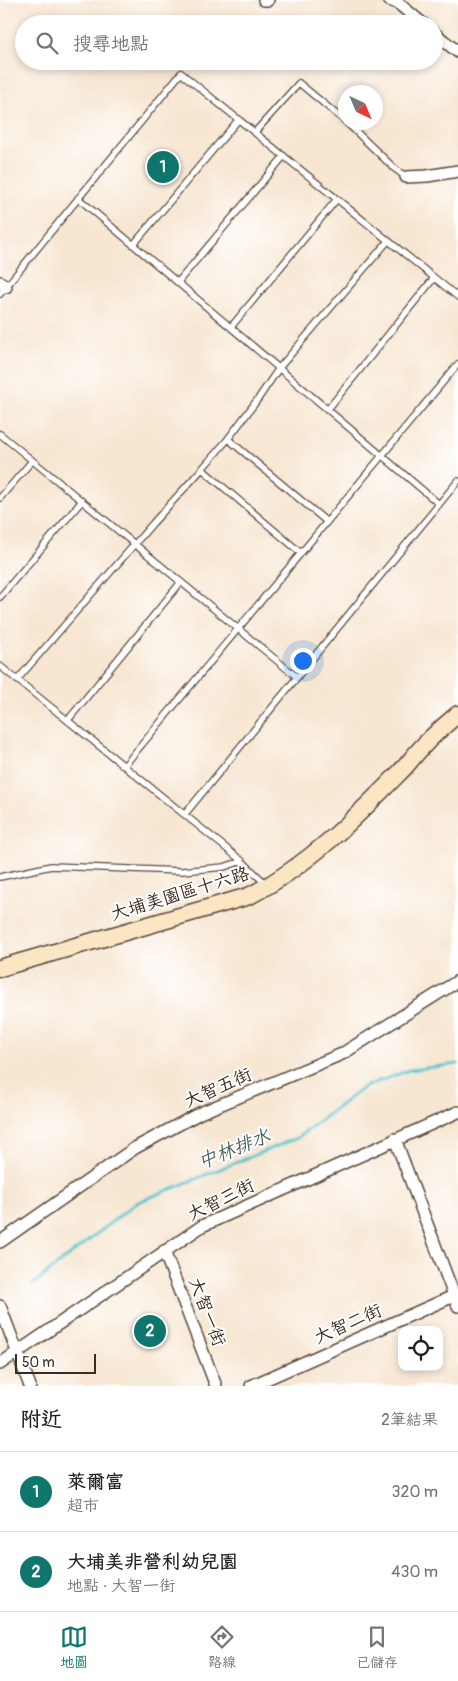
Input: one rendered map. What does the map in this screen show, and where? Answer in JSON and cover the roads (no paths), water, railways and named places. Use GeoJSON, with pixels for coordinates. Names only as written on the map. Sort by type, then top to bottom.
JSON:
{"type":"FeatureCollection","features":[{"type":"Feature","properties":{"kind":"street"},"geometry":{"type":"LineString","coordinates":[[389,0],[400,4],[413,15]]}},
{"type":"Feature","properties":{"kind":"street"},"geometry":{"type":"LineString","coordinates":[[443,40],[458,52]]}},
{"type":"Feature","properties":{"kind":"street"},"geometry":{"type":"LineString","coordinates":[[406,177],[458,171]]}},
{"type":"Feature","properties":{"kind":"street","name":"大埔美園區十六路"},"geometry":{"type":"LineString","coordinates":[[0,968],[249,896],[268,886],[295,868],[353,820],[434,735],[458,714]]}},
{"type":"Feature","properties":{"kind":"street","name":"大智五街"},"geometry":{"type":"LineString","coordinates":[[0,1242],[135,1148],[200,1114],[342,1054],[458,981]]}},
{"type":"Feature","properties":{"kind":"street","name":"大智三街"},"geometry":{"type":"LineString","coordinates":[[0,1364],[202,1226],[458,1112]]}},
{"type":"Feature","properties":{"kind":"street"},"geometry":{"type":"LineString","coordinates":[[395,1139],[457,1299]]}},
{"type":"Feature","properties":{"kind":"street","name":"大智一街"},"geometry":{"type":"LineString","coordinates":[[164,1251],[216,1386]]}},
{"type":"Feature","properties":{"kind":"street","name":"大智二街"},"geometry":{"type":"LineString","coordinates":[[251,1386],[457,1299]]}},
{"type":"Feature","properties":{"kind":"street"},"geometry":{"type":"LineString","coordinates":[[0,1306],[30,1386]]}},
{"type":"Feature","properties":{"kind":"lane"},"geometry":{"type":"LineString","coordinates":[[2,288],[181,73],[458,297]]}},
{"type":"Feature","properties":{"kind":"lane"},"geometry":{"type":"LineString","coordinates":[[255,132],[300,83],[338,115]]}},
{"type":"Feature","properties":{"kind":"lane"},"geometry":{"type":"LineString","coordinates":[[134,244],[239,119]]}},
{"type":"Feature","properties":{"kind":"lane"},"geometry":{"type":"LineString","coordinates":[[354,130],[406,177]]}},
{"type":"Feature","properties":{"kind":"lane"},"geometry":{"type":"LineString","coordinates":[[178,282],[284,156]]}},
{"type":"Feature","properties":{"kind":"lane"},"geometry":{"type":"LineString","coordinates":[[78,198],[439,504]]}},
{"type":"Feature","properties":{"kind":"lane"},"geometry":{"type":"LineString","coordinates":[[231,327],[337,199]]}},
{"type":"Feature","properties":{"kind":"lane"},"geometry":{"type":"LineString","coordinates":[[17,680],[228,439],[279,368],[388,241]]}},
{"type":"Feature","properties":{"kind":"lane"},"geometry":{"type":"LineString","coordinates":[[328,409],[434,278]]}},
{"type":"Feature","properties":{"kind":"lane"},"geometry":{"type":"LineString","coordinates":[[124,766],[458,364]]}},
{"type":"Feature","properties":{"kind":"lane"},"geometry":{"type":"LineString","coordinates":[[0,434],[297,677]]}},
{"type":"Feature","properties":{"kind":"lane"},"geometry":{"type":"LineString","coordinates":[[228,439],[327,522]]}},
{"type":"Feature","properties":{"kind":"lane"},"geometry":{"type":"LineString","coordinates":[[0,498],[32,461]]}},
{"type":"Feature","properties":{"kind":"lane"},"geometry":{"type":"LineString","coordinates":[[202,469],[301,552]]}},
{"type":"Feature","properties":{"kind":"lane"},"geometry":{"type":"LineString","coordinates":[[185,814],[458,481]]}},
{"type":"Feature","properties":{"kind":"lane"},"geometry":{"type":"LineString","coordinates":[[0,598],[82,501]]}},
{"type":"Feature","properties":{"kind":"lane"},"geometry":{"type":"LineString","coordinates":[[68,720],[181,582]]}},
{"type":"Feature","properties":{"kind":"lane"},"geometry":{"type":"LineString","coordinates":[[0,666],[185,814],[242,861],[268,886]]}},
{"type":"Feature","properties":{"kind":"lane"},"geometry":{"type":"LineString","coordinates":[[0,877],[51,866],[182,871],[224,867],[242,861]]}},
{"type":"Feature","properties":{"kind":"waterway","name":"中林排水"},"geometry":{"type":"LineString","coordinates":[[32,1285],[136,1203],[297,1138],[364,1087],[409,1070],[458,1064]]}},
{"type":"Feature","properties":{"kind":"place","name":"萊爾富"},"geometry":{"type":"Point","coordinates":[163,167]}},
{"type":"Feature","properties":{"kind":"place","name":"大埔美非營利幼兒園"},"geometry":{"type":"Point","coordinates":[150,1331]}}]}
